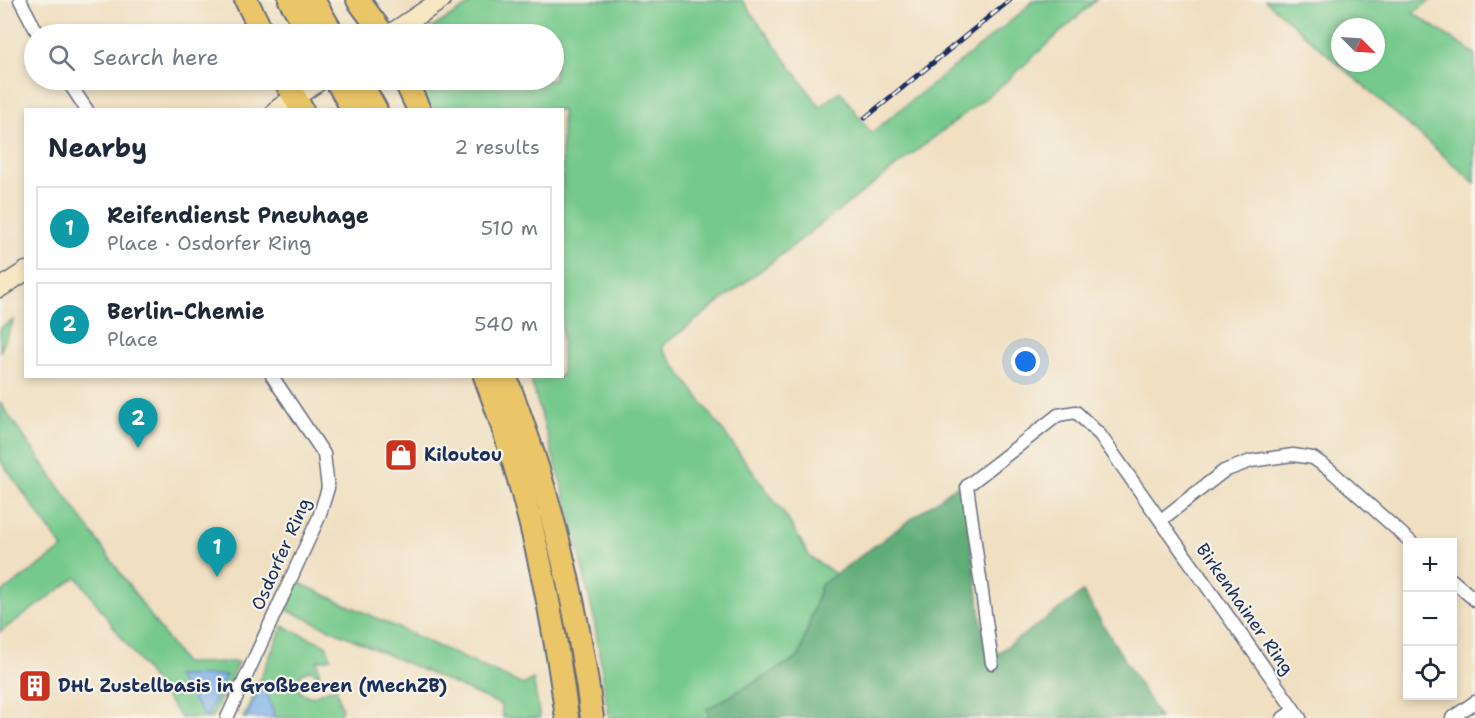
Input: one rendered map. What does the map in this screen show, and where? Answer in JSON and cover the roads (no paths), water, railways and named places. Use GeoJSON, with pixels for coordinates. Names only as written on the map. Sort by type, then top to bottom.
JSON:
{"type":"FeatureCollection","features":[{"type":"Feature","properties":{"kind":"highway"},"geometry":{"type":"LineString","coordinates":[[246,0],[258,24]]}},
{"type":"Feature","properties":{"kind":"highway"},"geometry":{"type":"LineString","coordinates":[[290,0],[304,24]]}},
{"type":"Feature","properties":{"kind":"highway"},"geometry":{"type":"LineString","coordinates":[[313,0],[327,24]]}},
{"type":"Feature","properties":{"kind":"highway"},"geometry":{"type":"LineString","coordinates":[[358,0],[376,24]]}},
{"type":"Feature","properties":{"kind":"highway"},"geometry":{"type":"LineString","coordinates":[[342,90],[352,108]]}},
{"type":"Feature","properties":{"kind":"highway"},"geometry":{"type":"LineString","coordinates":[[365,90],[375,108]]}},
{"type":"Feature","properties":{"kind":"highway"},"geometry":{"type":"LineString","coordinates":[[410,90],[418,108]]}},
{"type":"Feature","properties":{"kind":"highway"},"geometry":{"type":"LineString","coordinates":[[472,378],[519,481]]}},
{"type":"Feature","properties":{"kind":"highway"},"geometry":{"type":"LineString","coordinates":[[485,378],[505,431],[519,481],[552,621],[567,718]]}},
{"type":"Feature","properties":{"kind":"highway"},"geometry":{"type":"LineString","coordinates":[[506,378],[541,479],[576,620],[592,718]]}},
{"type":"Feature","properties":{"kind":"highway"},"geometry":{"type":"LineString","coordinates":[[518,378],[523,422]]}},
{"type":"Feature","properties":{"kind":"street"},"geometry":{"type":"LineString","coordinates":[[20,0],[33,24]]}},
{"type":"Feature","properties":{"kind":"street"},"geometry":{"type":"LineString","coordinates":[[405,24],[441,0]]}},
{"type":"Feature","properties":{"kind":"street"},"geometry":{"type":"LineString","coordinates":[[74,90],[86,108]]}},
{"type":"Feature","properties":{"kind":"street"},"geometry":{"type":"LineString","coordinates":[[291,98],[304,90]]}},
{"type":"Feature","properties":{"kind":"street"},"geometry":{"type":"LineString","coordinates":[[0,288],[24,272]]}},
{"type":"Feature","properties":{"kind":"street","name":"Osdorfer Ring"},"geometry":{"type":"LineString","coordinates":[[227,718],[319,517],[328,488],[324,454],[273,378]]}},
{"type":"Feature","properties":{"kind":"street","name":"Birkenhainer Ring"},"geometry":{"type":"LineString","coordinates":[[992,663],[967,486],[1058,415],[1076,412],[1100,435],[1297,714]]}},
{"type":"Feature","properties":{"kind":"street"},"geometry":{"type":"LineString","coordinates":[[1161,520],[1224,471],[1251,461],[1293,455],[1313,458],[1329,469],[1405,538]]}},
{"type":"Feature","properties":{"kind":"street"},"geometry":{"type":"LineString","coordinates":[[1457,584],[1475,600]]}},
{"type":"Feature","properties":{"kind":"street"},"geometry":{"type":"LineString","coordinates":[[1452,718],[1475,702]]}},
{"type":"Feature","properties":{"kind":"street"},"geometry":{"type":"LineString","coordinates":[[1283,718],[1297,714]]}},
{"type":"Feature","properties":{"kind":"water"},"geometry":{"type":"Polygon","coordinates":[[[226,675],[206,718],[176,676],[226,675]]]}},
{"type":"Feature","properties":{"kind":"water"},"geometry":{"type":"Polygon","coordinates":[[[263,681],[275,718],[246,718],[263,681]]]}},
{"type":"Feature","properties":{"kind":"railway"},"geometry":{"type":"LineString","coordinates":[[865,118],[1010,0]]}},
{"type":"Feature","properties":{"kind":"place","name":"Berlin-Chemie"},"geometry":{"type":"Point","coordinates":[138,448]}},
{"type":"Feature","properties":{"kind":"place","name":"Kiloutou"},"geometry":{"type":"Point","coordinates":[401,455]}},
{"type":"Feature","properties":{"kind":"place","name":"Reifendienst Pneuhage"},"geometry":{"type":"Point","coordinates":[217,577]}},
{"type":"Feature","properties":{"kind":"place","name":"DHL Zustellbasis in Großbeeren (MechZB)"},"geometry":{"type":"Point","coordinates":[35,686]}}]}
